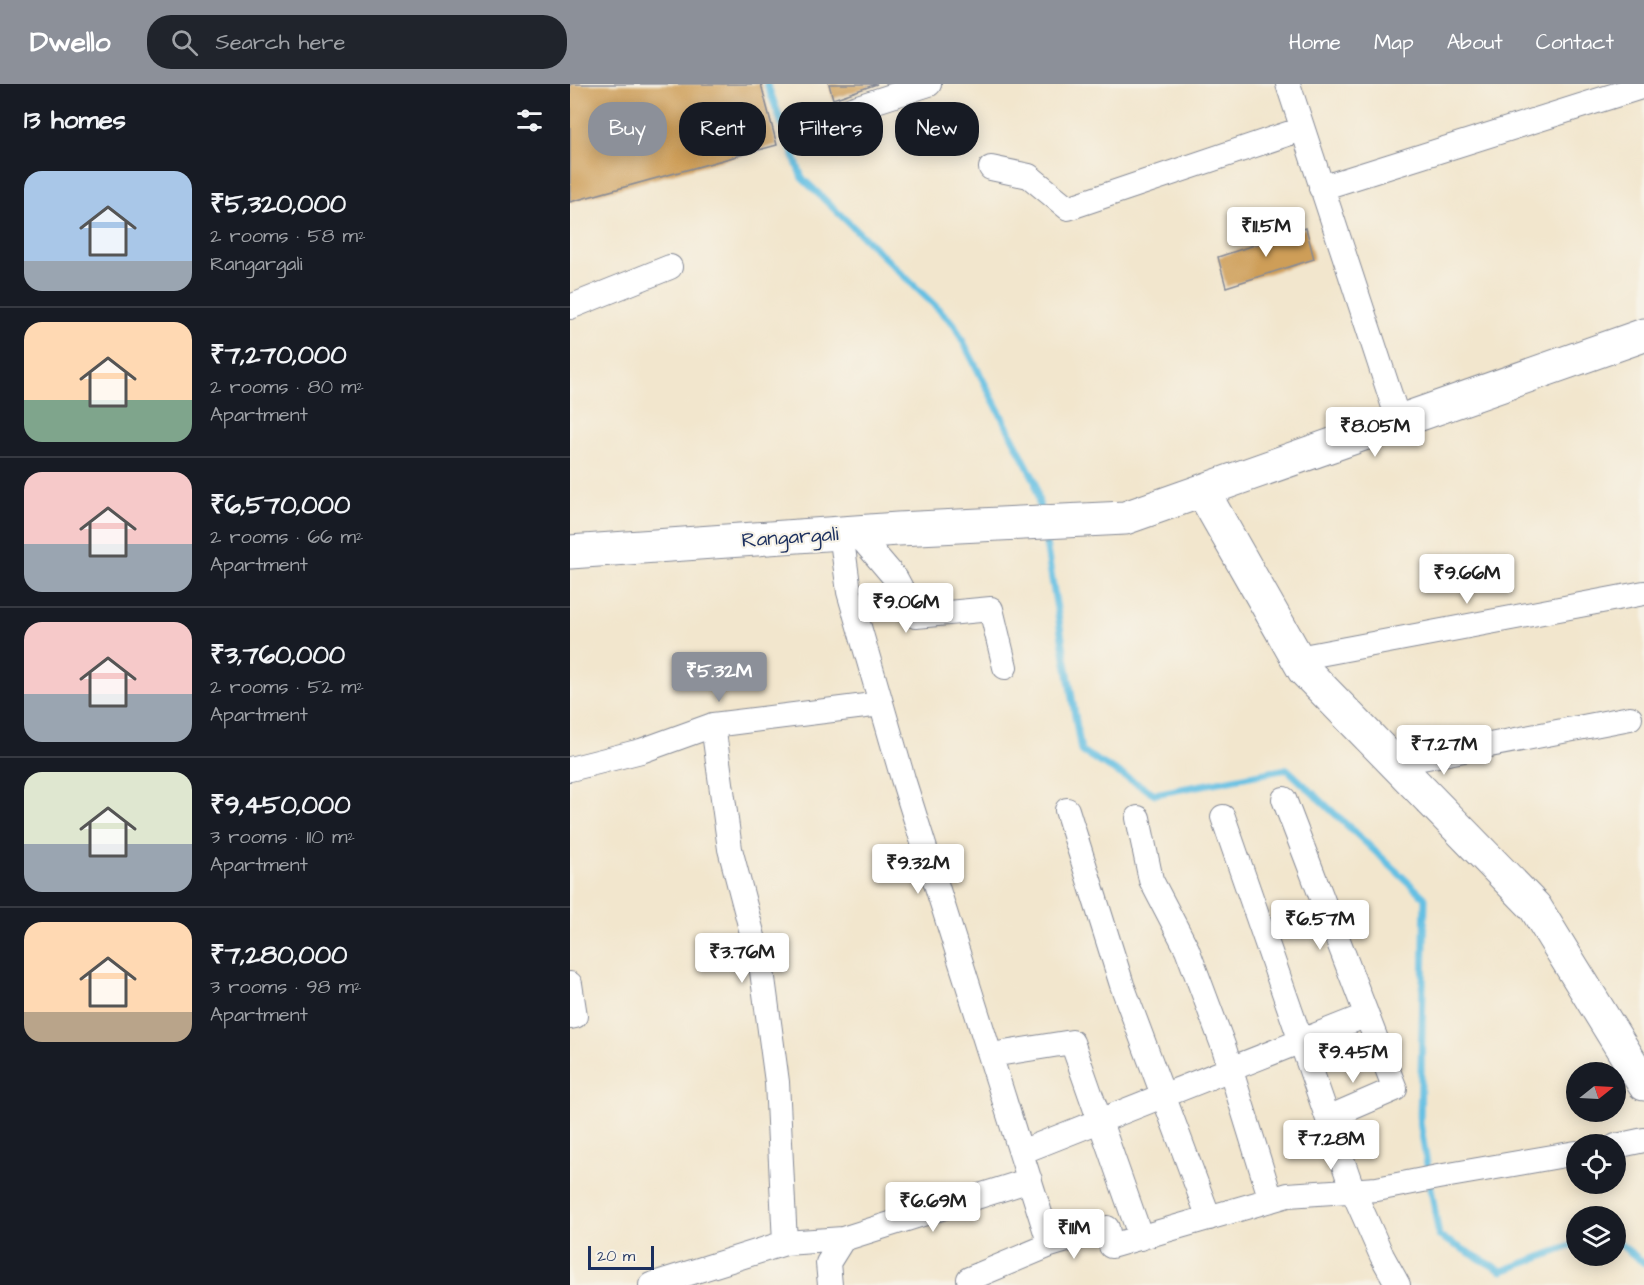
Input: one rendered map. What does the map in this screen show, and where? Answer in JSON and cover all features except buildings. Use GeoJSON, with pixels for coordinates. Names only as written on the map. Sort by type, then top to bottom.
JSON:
{"type":"FeatureCollection","features":[{"type":"Feature","properties":{"kind":"street"},"geometry":{"type":"LineString","coordinates":[[874,102],[930,84]]}},
{"type":"Feature","properties":{"kind":"street"},"geometry":{"type":"LineString","coordinates":[[1288,84],[1399,422]]}},
{"type":"Feature","properties":{"kind":"street"},"geometry":{"type":"LineString","coordinates":[[1322,188],[1644,86]]}},
{"type":"Feature","properties":{"kind":"street"},"geometry":{"type":"LineString","coordinates":[[991,168],[1029,176],[1068,208],[1302,129]]}},
{"type":"Feature","properties":{"kind":"street"},"geometry":{"type":"LineString","coordinates":[[570,307],[670,267]]}},
{"type":"Feature","properties":{"kind":"street","name":"Rangargali"},"geometry":{"type":"LineString","coordinates":[[570,552],[848,532],[1125,518],[1644,335]]}},
{"type":"Feature","properties":{"kind":"street"},"geometry":{"type":"LineString","coordinates":[[1203,492],[1305,670],[1535,907],[1644,1084]]}},
{"type":"Feature","properties":{"kind":"street"},"geometry":{"type":"LineString","coordinates":[[848,532],[896,579],[916,616],[992,609],[1005,667]]}},
{"type":"Feature","properties":{"kind":"street"},"geometry":{"type":"LineString","coordinates":[[848,532],[849,592],[903,779],[1050,1245]]}},
{"type":"Feature","properties":{"kind":"street"},"geometry":{"type":"LineString","coordinates":[[1298,658],[1644,593]]}},
{"type":"Feature","properties":{"kind":"street"},"geometry":{"type":"LineString","coordinates":[[570,769],[641,751],[713,725],[881,704]]}},
{"type":"Feature","properties":{"kind":"street"},"geometry":{"type":"LineString","coordinates":[[1396,763],[1630,718]]}},
{"type":"Feature","properties":{"kind":"street"},"geometry":{"type":"LineString","coordinates":[[713,725],[730,849],[762,971],[777,1082],[785,1243]]}},
{"type":"Feature","properties":{"kind":"street"},"geometry":{"type":"LineString","coordinates":[[1284,799],[1395,1089],[1328,1118]]}},
{"type":"Feature","properties":{"kind":"street"},"geometry":{"type":"LineString","coordinates":[[1067,810],[1122,985],[1209,1218]]}},
{"type":"Feature","properties":{"kind":"street"},"geometry":{"type":"LineString","coordinates":[[1223,817],[1328,1118],[1365,1190],[1390,1283]]}},
{"type":"Feature","properties":{"kind":"street"},"geometry":{"type":"LineString","coordinates":[[1138,818],[1151,880],[1187,949],[1230,1069],[1271,1200]]}},
{"type":"Feature","properties":{"kind":"street"},"geometry":{"type":"LineString","coordinates":[[570,984],[575,1016],[570,1017]]}},
{"type":"Feature","properties":{"kind":"street"},"geometry":{"type":"LineString","coordinates":[[1021,1152],[1367,1015]]}},
{"type":"Feature","properties":{"kind":"street"},"geometry":{"type":"LineString","coordinates":[[991,1055],[1072,1042],[1141,1238]]}},
{"type":"Feature","properties":{"kind":"street"},"geometry":{"type":"LineString","coordinates":[[1626,1144],[1644,1140]]}},
{"type":"Feature","properties":{"kind":"street"},"geometry":{"type":"LineString","coordinates":[[969,1279],[1050,1245],[1107,1228],[1111,1246],[1288,1195],[1365,1190],[1566,1155]]}},
{"type":"Feature","properties":{"kind":"street"},"geometry":{"type":"LineString","coordinates":[[651,1285],[785,1243],[843,1239],[1030,1180]]}},
{"type":"Feature","properties":{"kind":"street"},"geometry":{"type":"LineString","coordinates":[[830,1285],[828,1263],[843,1239]]}},
{"type":"Feature","properties":{"kind":"waterway"},"geometry":{"type":"LineString","coordinates":[[767,84],[802,178],[954,324],[1035,481],[1041,515]]}},
{"type":"Feature","properties":{"kind":"waterway"},"geometry":{"type":"LineString","coordinates":[[1044,532],[1081,751],[1155,794],[1287,769],[1425,898],[1420,1122],[1439,1236],[1502,1271],[1566,1248]]}},
{"type":"Feature","properties":{"kind":"waterway"},"geometry":{"type":"LineString","coordinates":[[1626,1249],[1644,1263]]}}]}
